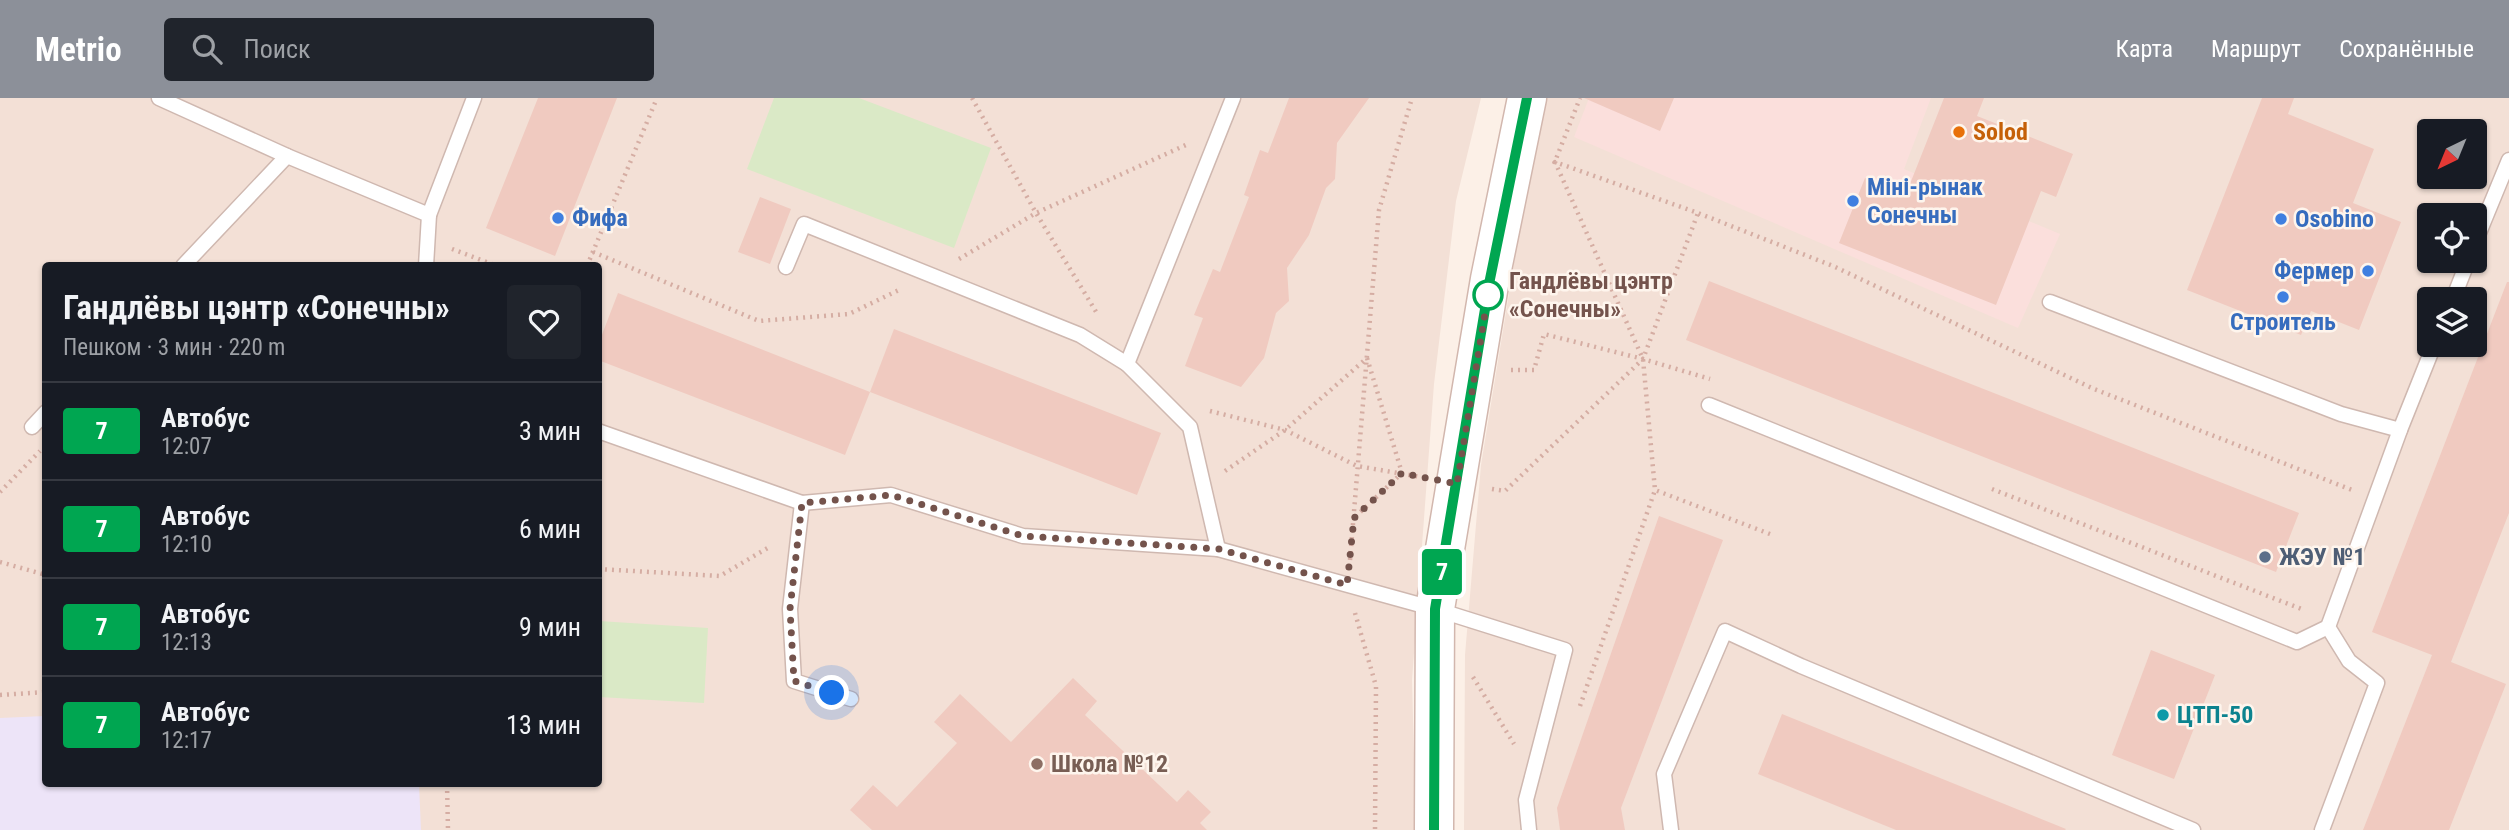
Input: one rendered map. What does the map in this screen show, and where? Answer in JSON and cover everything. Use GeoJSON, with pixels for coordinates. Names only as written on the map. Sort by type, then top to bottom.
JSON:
{"type":"FeatureCollection","features":[{"type":"Feature","properties":{"kind":"main road"},"geometry":{"type":"LineString","coordinates":[[1434,830],[1435,609],[1490,279],[1527,98]]}},
{"type":"Feature","properties":{"kind":"lane"},"geometry":{"type":"LineString","coordinates":[[159,98],[287,156],[429,215]]}},
{"type":"Feature","properties":{"kind":"lane"},"geometry":{"type":"LineString","coordinates":[[426,262],[429,215],[474,98]]}},
{"type":"Feature","properties":{"kind":"lane"},"geometry":{"type":"LineString","coordinates":[[1127,365],[1233,98]]}},
{"type":"Feature","properties":{"kind":"lane"},"geometry":{"type":"LineString","coordinates":[[187,262],[287,156]]}},
{"type":"Feature","properties":{"kind":"lane"},"geometry":{"type":"LineString","coordinates":[[2487,213],[2509,160]]}},
{"type":"Feature","properties":{"kind":"lane"},"geometry":{"type":"LineString","coordinates":[[786,267],[804,224],[1080,335],[1127,365],[1190,427],[1219,549]]}},
{"type":"Feature","properties":{"kind":"lane"},"geometry":{"type":"LineString","coordinates":[[2050,302],[2341,414],[2400,430]]}},
{"type":"Feature","properties":{"kind":"lane"},"geometry":{"type":"LineString","coordinates":[[1709,405],[2297,642],[2328,627],[2429,357]]}},
{"type":"Feature","properties":{"kind":"lane"},"geometry":{"type":"LineString","coordinates":[[32,427],[42,416]]}},
{"type":"Feature","properties":{"kind":"lane"},"geometry":{"type":"LineString","coordinates":[[602,432],[802,503],[891,495],[1023,536],[1219,549],[1435,609],[1565,650],[1526,800],[1529,830]]}},
{"type":"Feature","properties":{"kind":"lane"},"geometry":{"type":"LineString","coordinates":[[802,503],[790,609],[794,681],[851,699]]}},
{"type":"Feature","properties":{"kind":"lane"},"geometry":{"type":"LineString","coordinates":[[2322,830],[2377,683],[2349,661],[2328,627]]}},
{"type":"Feature","properties":{"kind":"lane"},"geometry":{"type":"LineString","coordinates":[[1671,830],[1664,774],[1726,631],[1801,666],[2193,830]]}},
{"type":"Feature","properties":{"kind":"path"},"geometry":{"type":"LineString","coordinates":[[589,262],[657,98]]}},
{"type":"Feature","properties":{"kind":"path"},"geometry":{"type":"LineString","coordinates":[[972,98],[1036,213],[1127,365]]}},
{"type":"Feature","properties":{"kind":"path"},"geometry":{"type":"LineString","coordinates":[[1375,830],[1376,686],[1347,585],[1379,210],[1412,98]]}},
{"type":"Feature","properties":{"kind":"path"},"geometry":{"type":"LineString","coordinates":[[1549,173],[1580,98]]}},
{"type":"Feature","properties":{"kind":"path"},"geometry":{"type":"LineString","coordinates":[[593,252],[760,321],[849,314],[931,275],[1036,213],[1188,144],[1216,141]]}},
{"type":"Feature","properties":{"kind":"path"},"geometry":{"type":"LineString","coordinates":[[1555,162],[1698,213],[1833,266],[2094,389],[2375,499]]}},
{"type":"Feature","properties":{"kind":"path"},"geometry":{"type":"LineString","coordinates":[[1555,162],[1643,359],[1655,490],[1578,709]]}},
{"type":"Feature","properties":{"kind":"path"},"geometry":{"type":"LineString","coordinates":[[1643,359],[1698,213]]}},
{"type":"Feature","properties":{"kind":"path"},"geometry":{"type":"LineString","coordinates":[[428,239],[487,262]]}},
{"type":"Feature","properties":{"kind":"path"},"geometry":{"type":"LineString","coordinates":[[1507,383],[1510,370],[1534,370],[1544,334],[1643,359]]}},
{"type":"Feature","properties":{"kind":"path"},"geometry":{"type":"LineString","coordinates":[[1204,486],[1285,430],[1367,358]]}},
{"type":"Feature","properties":{"kind":"path"},"geometry":{"type":"LineString","coordinates":[[1367,358],[1402,473]]}},
{"type":"Feature","properties":{"kind":"path"},"geometry":{"type":"LineString","coordinates":[[1162,399],[1285,430],[1357,466],[1457,484]]}},
{"type":"Feature","properties":{"kind":"path"},"geometry":{"type":"LineString","coordinates":[[0,492],[42,449]]}},
{"type":"Feature","properties":{"kind":"path"},"geometry":{"type":"LineString","coordinates":[[1354,518],[1402,473]]}},
{"type":"Feature","properties":{"kind":"path"},"geometry":{"type":"LineString","coordinates":[[1655,490],[1770,534]]}},
{"type":"Feature","properties":{"kind":"path"},"geometry":{"type":"LineString","coordinates":[[602,569],[720,576],[799,530]]}},
{"type":"Feature","properties":{"kind":"path"},"geometry":{"type":"LineString","coordinates":[[0,562],[42,574]]}},
{"type":"Feature","properties":{"kind":"path"},"geometry":{"type":"LineString","coordinates":[[1475,622],[1472,675],[1532,775]]}},
{"type":"Feature","properties":{"kind":"path"},"geometry":{"type":"LineString","coordinates":[[0,695],[42,692]]}},
{"type":"Feature","properties":{"kind":"path"},"geometry":{"type":"LineString","coordinates":[[447,787],[448,830]]}},
{"type":"Feature","properties":{"kind":"shaded area"},"geometry":{"type":"Polygon","coordinates":[[[0,98],[1481,98],[1456,201],[1434,384],[1412,680],[1416,830],[0,830],[0,98]]]}},
{"type":"Feature","properties":{"kind":"shaded area"},"geometry":{"type":"Polygon","coordinates":[[[1547,98],[2509,98],[2509,830],[1464,830],[1465,655],[1481,465],[1536,128],[1547,98]]]}},
{"type":"Feature","properties":{"kind":"shaded area","name":"Міні-рынак Сонечны"},"geometry":{"type":"Polygon","coordinates":[[[1589,98],[1931,98],[1904,169],[2060,234],[2018,328],[1574,137],[1589,98]]]}},
{"type":"Feature","properties":{"kind":"shaded area"},"geometry":{"type":"Polygon","coordinates":[[[42,716],[42,787],[419,787],[421,830],[0,830],[0,718],[42,716]]]}},
{"type":"Feature","properties":{"kind":"green space"},"geometry":{"type":"Polygon","coordinates":[[[774,98],[859,98],[991,148],[954,248],[747,169],[774,98]]]}},
{"type":"Feature","properties":{"kind":"green space"},"geometry":{"type":"Polygon","coordinates":[[[602,621],[708,628],[704,703],[602,697],[602,621]]]}},
{"type":"Feature","properties":{"kind":"building"},"geometry":{"type":"Polygon","coordinates":[[[538,98],[617,98],[555,256],[486,228],[538,98]]]}},
{"type":"Feature","properties":{"kind":"building"},"geometry":{"type":"Polygon","coordinates":[[[1289,98],[1369,98],[1337,143],[1335,179],[1326,188],[1309,235],[1287,268],[1289,301],[1276,313],[1264,358],[1241,387],[1185,366],[1203,318],[1194,315],[1213,269],[1220,272],[1249,197],[1244,195],[1260,150],[1268,153],[1289,98]]]}},
{"type":"Feature","properties":{"kind":"building"},"geometry":{"type":"Polygon","coordinates":[[[1584,98],[1674,98],[1660,131],[1584,98]]]}},
{"type":"Feature","properties":{"kind":"building"},"geometry":{"type":"Polygon","coordinates":[[[1944,98],[1984,98],[1977,116],[2073,154],[2056,197],[2041,191],[1996,305],[1839,243],[1865,178],[1906,194],[1944,98]]]}},
{"type":"Feature","properties":{"kind":"building","name":"Osobino"},"geometry":{"type":"Polygon","coordinates":[[[2262,98],[2294,98],[2288,114],[2374,149],[2353,203],[2401,222],[2359,330],[2311,311],[2301,335],[2187,290],[2262,98]]]}},
{"type":"Feature","properties":{"kind":"building"},"geometry":{"type":"Polygon","coordinates":[[[760,197],[791,209],[770,264],[738,252],[760,197]]]}},
{"type":"Feature","properties":{"kind":"building"},"geometry":{"type":"Polygon","coordinates":[[[1709,281],[2299,513],[2276,572],[1686,340],[1709,281]]]}},
{"type":"Feature","properties":{"kind":"building"},"geometry":{"type":"Polygon","coordinates":[[[2509,282],[2509,513],[2451,662],[2506,684],[2449,830],[2363,830],[2432,655],[2372,632],[2478,357],[2487,357],[2487,334],[2509,282]]]}},
{"type":"Feature","properties":{"kind":"building"},"geometry":{"type":"Polygon","coordinates":[[[618,293],[870,392],[845,455],[602,362],[602,335],[618,293]]]}},
{"type":"Feature","properties":{"kind":"building"},"geometry":{"type":"Polygon","coordinates":[[[894,329],[1161,433],[1137,495],[870,392],[894,329]]]}},
{"type":"Feature","properties":{"kind":"building"},"geometry":{"type":"Polygon","coordinates":[[[1659,516],[1723,540],[1621,808],[1625,830],[1560,830],[1557,808],[1659,516]]]}},
{"type":"Feature","properties":{"kind":"building","name":"ЦТП-50"},"geometry":{"type":"Polygon","coordinates":[[[2151,650],[2215,675],[2174,779],[2112,755],[2151,650]]]}},
{"type":"Feature","properties":{"kind":"building","name":"Школа №12"},"geometry":{"type":"Polygon","coordinates":[[[1073,678],[1097,701],[1085,715],[1177,802],[1188,790],[1211,812],[1200,823],[1207,830],[872,830],[850,810],[873,785],[897,807],[957,743],[934,722],[960,694],[1011,742],[1073,678]]]}},
{"type":"Feature","properties":{"kind":"building"},"geometry":{"type":"Polygon","coordinates":[[[1782,714],[2066,829],[1896,830],[1758,774],[1782,714]]]}},
{"type":"Feature","properties":{"kind":"bus line","name":"7"},"geometry":{"type":"LineString","coordinates":[[1434,830],[1432,803],[1435,609],[1490,279],[1527,98]]}},
{"type":"Feature","properties":{"kind":"place","name":"Solod"},"geometry":{"type":"Point","coordinates":[1959,132]}},
{"type":"Feature","properties":{"kind":"place","name":"Міні-рынак Сонечны"},"geometry":{"type":"Point","coordinates":[1853,201]}},
{"type":"Feature","properties":{"kind":"place","name":"Фифа"},"geometry":{"type":"Point","coordinates":[558,218]}},
{"type":"Feature","properties":{"kind":"place","name":"Osobino"},"geometry":{"type":"Point","coordinates":[2281,219]}},
{"type":"Feature","properties":{"kind":"place","name":"Фермер"},"geometry":{"type":"Point","coordinates":[2368,271]}},
{"type":"Feature","properties":{"kind":"place","name":"Гандлёвы цэнтр «Сонечны»"},"geometry":{"type":"Point","coordinates":[1488,295]}},
{"type":"Feature","properties":{"kind":"place","name":"Строитель"},"geometry":{"type":"Point","coordinates":[2283,297]}},
{"type":"Feature","properties":{"kind":"place","name":"ЖЭУ №1"},"geometry":{"type":"Point","coordinates":[2265,557]}},
{"type":"Feature","properties":{"kind":"place","name":"ЦТП-50"},"geometry":{"type":"Point","coordinates":[2163,715]}},
{"type":"Feature","properties":{"kind":"place","name":"Школа №12"},"geometry":{"type":"Point","coordinates":[1037,764]}},
{"type":"Feature","properties":{"kind":"route"},"geometry":{"type":"LineString","coordinates":[[832,693],[794,681],[790,609],[802,503],[891,495],[1023,536],[1219,549],[1347,585],[1354,518],[1402,473],[1457,484],[1488,295]]}}]}
